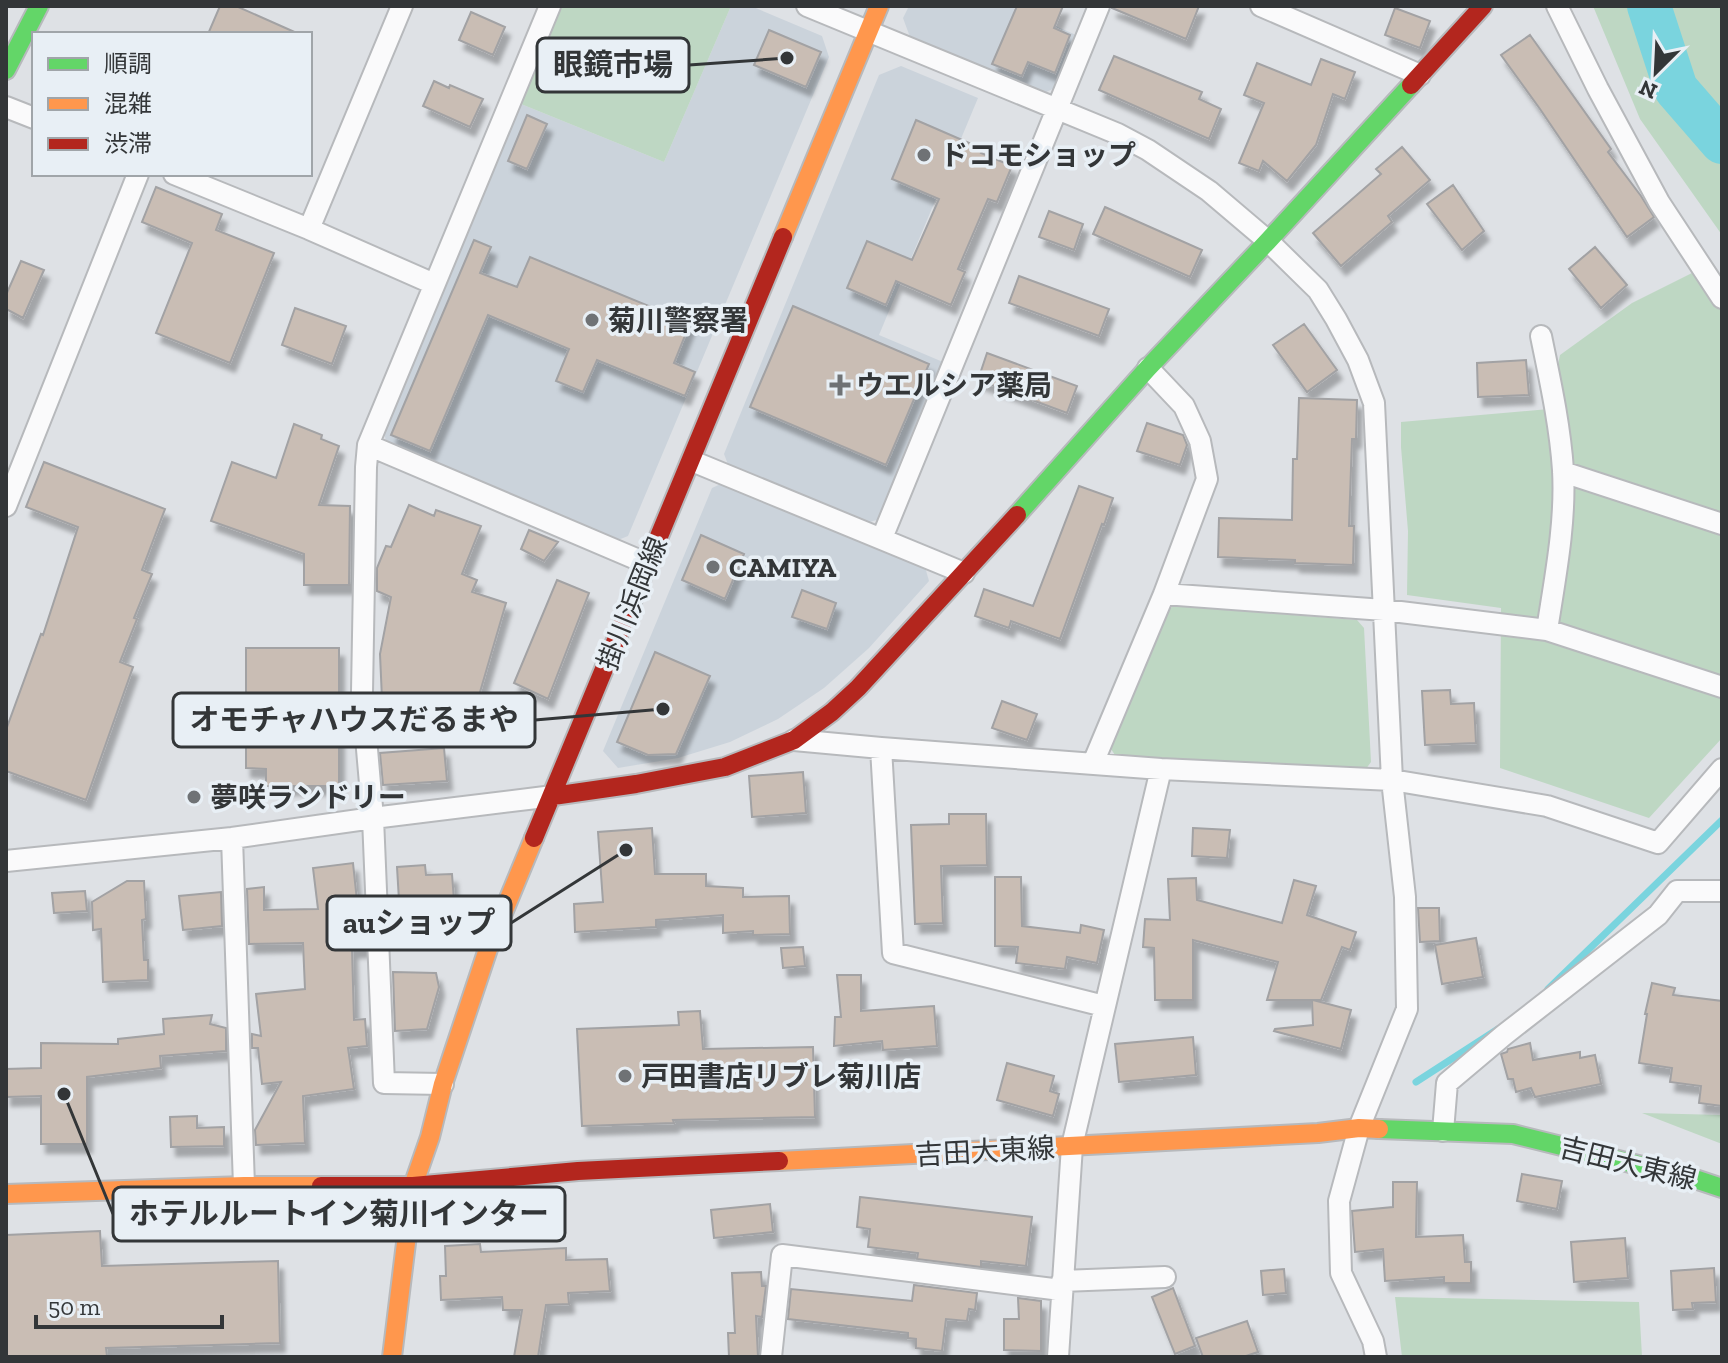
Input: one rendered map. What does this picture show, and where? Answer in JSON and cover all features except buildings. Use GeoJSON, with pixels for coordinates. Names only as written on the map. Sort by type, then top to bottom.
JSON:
{"type":"FeatureCollection","features":[{"type":"Feature","properties":{"kind":"main road"},"geometry":{"type":"LineString","coordinates":[[6,70],[39,6]]}},
{"type":"Feature","properties":{"kind":"main road","name":"掛川浜岡線"},"geometry":{"type":"LineString","coordinates":[[413,1186],[488,949],[879,6]]}},
{"type":"Feature","properties":{"kind":"main road"},"geometry":{"type":"LineString","coordinates":[[553,796],[725,767],[794,740],[811,729],[858,688],[1483,6]]}},
{"type":"Feature","properties":{"kind":"main road","name":"吉田大東線"},"geometry":{"type":"LineString","coordinates":[[413,1186],[578,1171],[1302,1134],[1359,1128],[1513,1134],[1722,1188]]}},
{"type":"Feature","properties":{"kind":"main road"},"geometry":{"type":"LineString","coordinates":[[6,1194],[244,1186],[413,1186],[392,1357]]}},
{"type":"Feature","properties":{"kind":"street"},"geometry":{"type":"LineString","coordinates":[[309,229],[402,6]]}},
{"type":"Feature","properties":{"kind":"street"},"geometry":{"type":"LineString","coordinates":[[443,1084],[384,1083],[373,818],[362,692],[368,445],[550,6]]}},
{"type":"Feature","properties":{"kind":"street"},"geometry":{"type":"LineString","coordinates":[[807,6],[1118,134],[1148,150],[1209,191],[1268,241],[1318,290],[1358,360],[1374,403],[1392,780],[1405,897],[1407,1009],[1359,1128],[1339,1201],[1341,1273],[1373,1341],[1376,1357]]}},
{"type":"Feature","properties":{"kind":"street"},"geometry":{"type":"LineString","coordinates":[[882,538],[1099,6]]}},
{"type":"Feature","properties":{"kind":"street"},"geometry":{"type":"LineString","coordinates":[[1261,6],[1420,75]]}},
{"type":"Feature","properties":{"kind":"street"},"geometry":{"type":"LineString","coordinates":[[1557,6],[1659,202],[1722,298]]}},
{"type":"Feature","properties":{"kind":"street"},"geometry":{"type":"LineString","coordinates":[[6,107],[32,117]]}},
{"type":"Feature","properties":{"kind":"street"},"geometry":{"type":"LineString","coordinates":[[6,506],[137,176]]}},
{"type":"Feature","properties":{"kind":"street"},"geometry":{"type":"LineString","coordinates":[[179,176],[434,284]]}},
{"type":"Feature","properties":{"kind":"street"},"geometry":{"type":"LineString","coordinates":[[1541,336],[1554,395],[1563,472],[1560,543],[1547,630]]}},
{"type":"Feature","properties":{"kind":"street"},"geometry":{"type":"LineString","coordinates":[[1093,763],[1164,594],[1207,479],[1200,441],[1184,406],[1148,368]]}},
{"type":"Feature","properties":{"kind":"street"},"geometry":{"type":"LineString","coordinates":[[368,445],[648,564]]}},
{"type":"Feature","properties":{"kind":"street"},"geometry":{"type":"LineString","coordinates":[[692,461],[964,573]]}},
{"type":"Feature","properties":{"kind":"street"},"geometry":{"type":"LineString","coordinates":[[1563,472],[1722,524]]}},
{"type":"Feature","properties":{"kind":"street"},"geometry":{"type":"LineString","coordinates":[[1164,594],[1384,610],[1547,630],[1722,687]]}},
{"type":"Feature","properties":{"kind":"street"},"geometry":{"type":"LineString","coordinates":[[794,740],[1161,769],[1392,780],[1547,806],[1658,843],[1722,769]]}},
{"type":"Feature","properties":{"kind":"street"},"geometry":{"type":"LineString","coordinates":[[881,748],[893,953],[1104,1006]]}},
{"type":"Feature","properties":{"kind":"street"},"geometry":{"type":"LineString","coordinates":[[1058,1357],[1072,1146],[1161,769]]}},
{"type":"Feature","properties":{"kind":"street"},"geometry":{"type":"LineString","coordinates":[[6,861],[232,838],[553,796]]}},
{"type":"Feature","properties":{"kind":"street"},"geometry":{"type":"LineString","coordinates":[[232,838],[244,1186]]}},
{"type":"Feature","properties":{"kind":"street"},"geometry":{"type":"LineString","coordinates":[[1443,1131],[1447,1083],[1658,915],[1677,891],[1722,891]]}},
{"type":"Feature","properties":{"kind":"street"},"geometry":{"type":"LineString","coordinates":[[771,1357],[782,1255],[1062,1285],[1165,1277]]}},
{"type":"Feature","properties":{"kind":"shaded area"},"geometry":{"type":"Polygon","coordinates":[[[731,6],[751,6],[822,36],[829,57],[628,536],[618,540],[386,442],[384,431],[521,104],[664,162],[731,6]]]}},
{"type":"Feature","properties":{"kind":"shaded area"},"geometry":{"type":"Polygon","coordinates":[[[909,6],[1009,6],[1076,35],[1055,88],[1044,93],[910,37],[903,18],[909,6]]]}},
{"type":"Feature","properties":{"kind":"shaded area"},"geometry":{"type":"Polygon","coordinates":[[[901,66],[978,98],[879,335],[943,362],[880,519],[866,523],[729,467],[724,454],[879,75],[901,66]]]}},
{"type":"Feature","properties":{"kind":"shaded area"},"geometry":{"type":"Polygon","coordinates":[[[725,482],[925,567],[929,581],[869,648],[824,688],[778,719],[730,742],[678,758],[618,768],[603,751],[712,488],[725,482]]]}},
{"type":"Feature","properties":{"kind":"green space"},"geometry":{"type":"Polygon","coordinates":[[[560,6],[731,6],[664,162],[521,104],[560,6]]]}},
{"type":"Feature","properties":{"kind":"green space"},"geometry":{"type":"Polygon","coordinates":[[[1593,6],[1722,6],[1722,235],[1640,119],[1593,6]]]}},
{"type":"Feature","properties":{"kind":"green space"},"geometry":{"type":"Polygon","coordinates":[[[1696,271],[1722,307],[1722,738],[1649,818],[1500,768],[1501,608],[1407,595],[1408,531],[1401,422],[1549,409],[1560,355],[1632,303],[1696,271]]]}},
{"type":"Feature","properties":{"kind":"green space"},"geometry":{"type":"Polygon","coordinates":[[[1174,606],[1357,620],[1364,628],[1371,762],[1363,773],[1115,755],[1109,746],[1164,612],[1174,606]]]}},
{"type":"Feature","properties":{"kind":"green space"},"geometry":{"type":"Polygon","coordinates":[[[1642,1113],[1722,1115],[1722,1144],[1642,1113]]]}},
{"type":"Feature","properties":{"kind":"green space"},"geometry":{"type":"Polygon","coordinates":[[[1395,1297],[1639,1302],[1642,1357],[1402,1357],[1395,1297]]]}},
{"type":"Feature","properties":{"kind":"waterway"},"geometry":{"type":"LineString","coordinates":[[1649,6],[1676,89],[1722,142]]}},
{"type":"Feature","properties":{"kind":"waterway"},"geometry":{"type":"LineString","coordinates":[[1548,989],[1722,820]]}},
{"type":"Feature","properties":{"kind":"waterway"},"geometry":{"type":"LineString","coordinates":[[1416,1082],[1498,1029]]}},
{"type":"Feature","properties":{"kind":"traffic: fast"},"geometry":{"type":"LineString","coordinates":[[6,70],[39,6]]}},
{"type":"Feature","properties":{"kind":"traffic: fast"},"geometry":{"type":"LineString","coordinates":[[1017,515],[1148,368],[1411,85]]}},
{"type":"Feature","properties":{"kind":"traffic: fast"},"geometry":{"type":"LineString","coordinates":[[1379,1129],[1513,1134],[1722,1188]]}},
{"type":"Feature","properties":{"kind":"traffic: slow"},"geometry":{"type":"LineString","coordinates":[[783,237],[879,6]]}},
{"type":"Feature","properties":{"kind":"traffic: slow"},"geometry":{"type":"LineString","coordinates":[[392,1357],[413,1186],[488,949],[534,838]]}},
{"type":"Feature","properties":{"kind":"traffic: slow"},"geometry":{"type":"LineString","coordinates":[[779,1161],[1379,1129]]}},
{"type":"Feature","properties":{"kind":"traffic: slow"},"geometry":{"type":"LineString","coordinates":[[6,1194],[321,1186]]}},
{"type":"Feature","properties":{"kind":"traffic: jam"},"geometry":{"type":"LineString","coordinates":[[1411,85],[1483,6]]}},
{"type":"Feature","properties":{"kind":"traffic: jam"},"geometry":{"type":"LineString","coordinates":[[534,838],[783,237]]}},
{"type":"Feature","properties":{"kind":"traffic: jam"},"geometry":{"type":"LineString","coordinates":[[553,796],[725,767],[794,740],[858,688],[1017,515]]}},
{"type":"Feature","properties":{"kind":"traffic: jam"},"geometry":{"type":"LineString","coordinates":[[321,1186],[413,1186],[578,1171],[779,1161]]}},
{"type":"Feature","properties":{"kind":"place","name":"眼鏡市場"},"geometry":{"type":"Point","coordinates":[787,58]}},
{"type":"Feature","properties":{"kind":"place","name":"ドコモショップ"},"geometry":{"type":"Point","coordinates":[924,155]}},
{"type":"Feature","properties":{"kind":"place","name":"菊川警察署"},"geometry":{"type":"Point","coordinates":[592,320]}},
{"type":"Feature","properties":{"kind":"place","name":"ウエルシア薬局"},"geometry":{"type":"Point","coordinates":[840,385]}},
{"type":"Feature","properties":{"kind":"place","name":"CAMIYA"},"geometry":{"type":"Point","coordinates":[713,567]}},
{"type":"Feature","properties":{"kind":"place","name":"オモチャハウスだるまや"},"geometry":{"type":"Point","coordinates":[663,709]}},
{"type":"Feature","properties":{"kind":"place","name":"夢咲ランドリー"},"geometry":{"type":"Point","coordinates":[194,797]}},
{"type":"Feature","properties":{"kind":"place","name":"auショップ"},"geometry":{"type":"Point","coordinates":[626,850]}},
{"type":"Feature","properties":{"kind":"place","name":"戸田書店リブレ菊川店"},"geometry":{"type":"Point","coordinates":[625,1076]}},
{"type":"Feature","properties":{"kind":"place","name":"ホテルルートイン菊川インター"},"geometry":{"type":"Point","coordinates":[64,1094]}}]}
